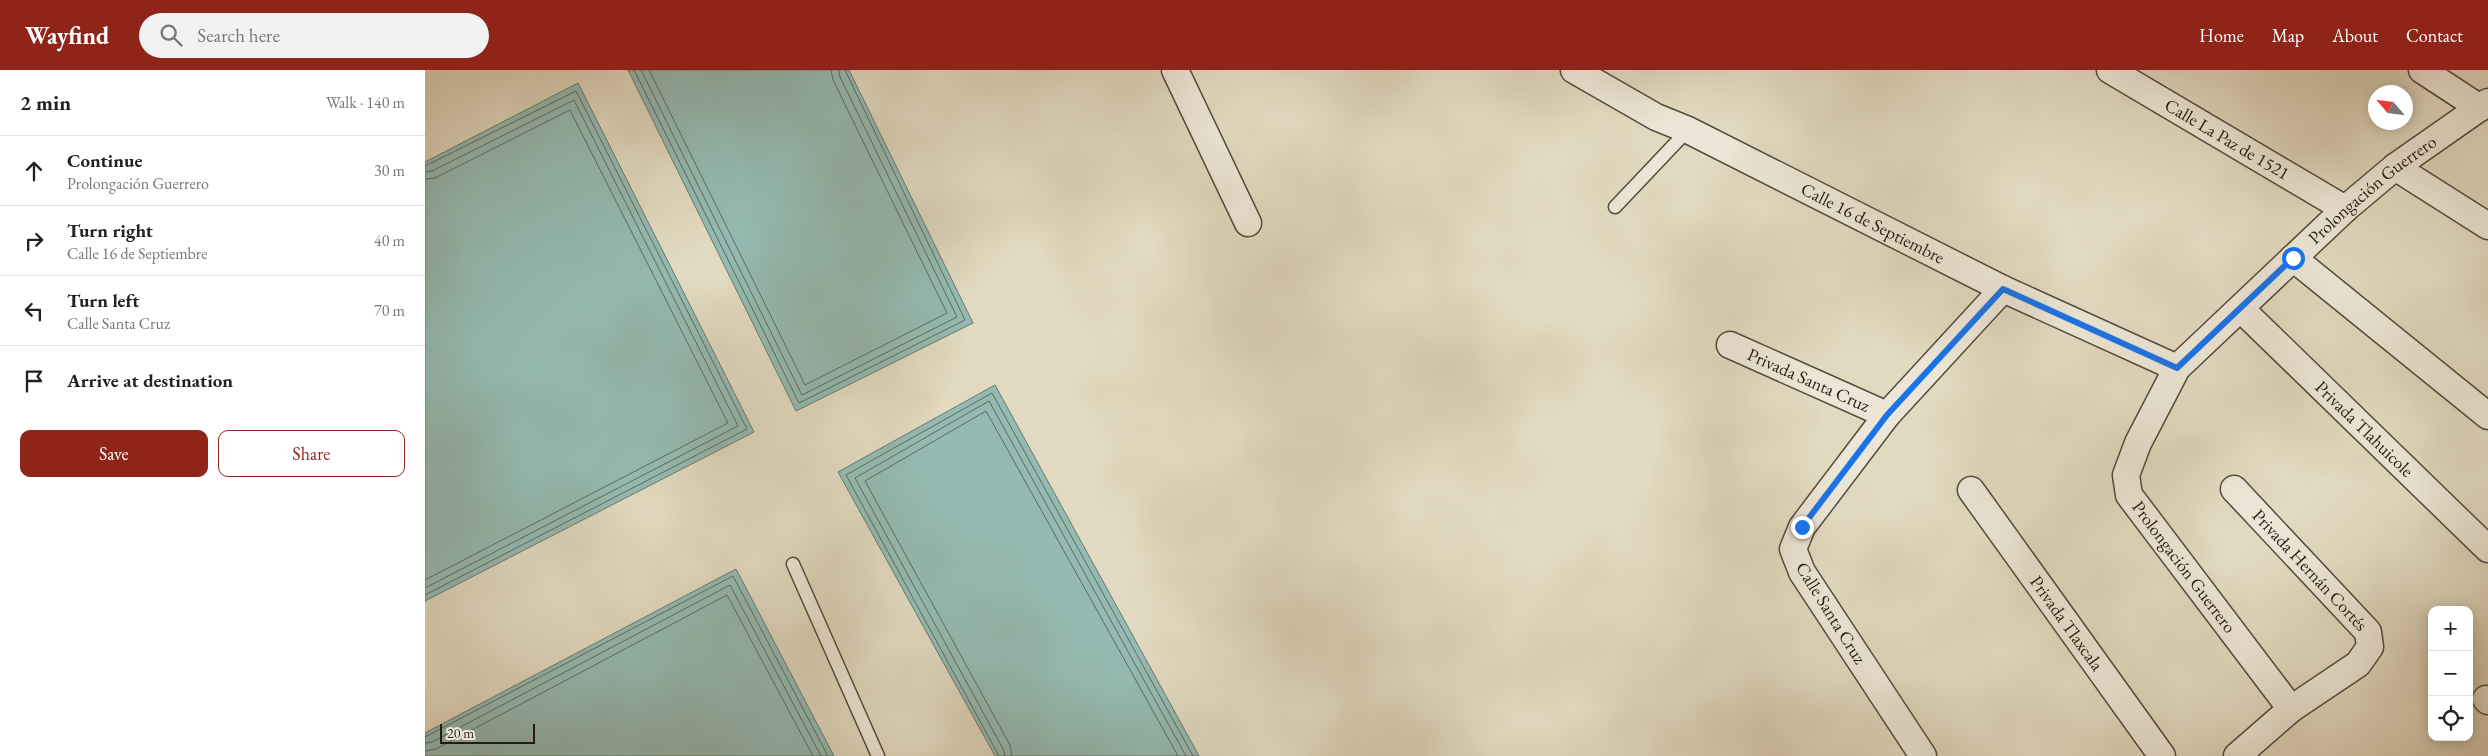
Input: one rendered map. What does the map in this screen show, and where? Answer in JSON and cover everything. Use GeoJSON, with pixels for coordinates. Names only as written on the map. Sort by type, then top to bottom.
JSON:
{"type":"FeatureCollection","features":[{"type":"Feature","properties":{"kind":"street"},"geometry":{"type":"LineString","coordinates":[[1175,70],[1248,223]]}},
{"type":"Feature","properties":{"kind":"street","name":"Calle 16 de Septiembre"},"geometry":{"type":"LineString","coordinates":[[1574,70],[1656,117],[1688,130],[2003,289],[2177,368]]}},
{"type":"Feature","properties":{"kind":"street","name":"Calle La Paz de 1521"},"geometry":{"type":"LineString","coordinates":[[2111,70],[2345,209]]}},
{"type":"Feature","properties":{"kind":"street"},"geometry":{"type":"LineString","coordinates":[[2422,70],[2484,105]]}},
{"type":"Feature","properties":{"kind":"street","name":"Prolongación Guerrero"},"geometry":{"type":"LineString","coordinates":[[2291,709],[2129,495],[2127,475],[2138,443],[2177,368],[2241,310],[2345,209],[2395,167],[2484,105]]}},
{"type":"Feature","properties":{"kind":"street"},"geometry":{"type":"LineString","coordinates":[[2395,167],[2488,226]]}},
{"type":"Feature","properties":{"kind":"street"},"geometry":{"type":"LineString","coordinates":[[2293,258],[2488,416]]}},
{"type":"Feature","properties":{"kind":"street","name":"Calle Santa Cruz"},"geometry":{"type":"LineString","coordinates":[[1923,756],[1802,572],[1793,549],[1802,527],[1887,415],[2003,289]]}},
{"type":"Feature","properties":{"kind":"street","name":"Privada Tlahuicole"},"geometry":{"type":"LineString","coordinates":[[2241,310],[2488,549]]}},
{"type":"Feature","properties":{"kind":"street","name":"Privada Santa Cruz"},"geometry":{"type":"LineString","coordinates":[[1729,345],[1887,415]]}},
{"type":"Feature","properties":{"kind":"street","name":"Privada Hernán Cortés"},"geometry":{"type":"LineString","coordinates":[[2235,489],[2368,632],[2370,646],[2358,664],[2291,709]]}},
{"type":"Feature","properties":{"kind":"street","name":"Privada Tlaxcala"},"geometry":{"type":"LineString","coordinates":[[1971,490],[2162,756]]}},
{"type":"Feature","properties":{"kind":"street"},"geometry":{"type":"LineString","coordinates":[[2237,756],[2291,709]]}},
{"type":"Feature","properties":{"kind":"lane"},"geometry":{"type":"LineString","coordinates":[[1615,207],[1688,130]]}},
{"type":"Feature","properties":{"kind":"lane"},"geometry":{"type":"LineString","coordinates":[[793,564],[878,756]]}},
{"type":"Feature","properties":{"kind":"water"},"geometry":{"type":"Polygon","coordinates":[[[628,70],[849,70],[973,323],[796,411],[628,70]]]}},
{"type":"Feature","properties":{"kind":"water"},"geometry":{"type":"Polygon","coordinates":[[[578,83],[754,432],[425,601],[425,162],[578,83]]]}},
{"type":"Feature","properties":{"kind":"water"},"geometry":{"type":"Polygon","coordinates":[[[995,385],[1199,756],[995,756],[838,472],[995,385]]]}},
{"type":"Feature","properties":{"kind":"water"},"geometry":{"type":"Polygon","coordinates":[[[736,569],[834,756],[425,756],[425,733],[736,569]]]}},
{"type":"Feature","properties":{"kind":"route"},"geometry":{"type":"LineString","coordinates":[[1802,527],[1887,415],[2003,289],[2177,368],[2241,310],[2293,258]]}}]}
